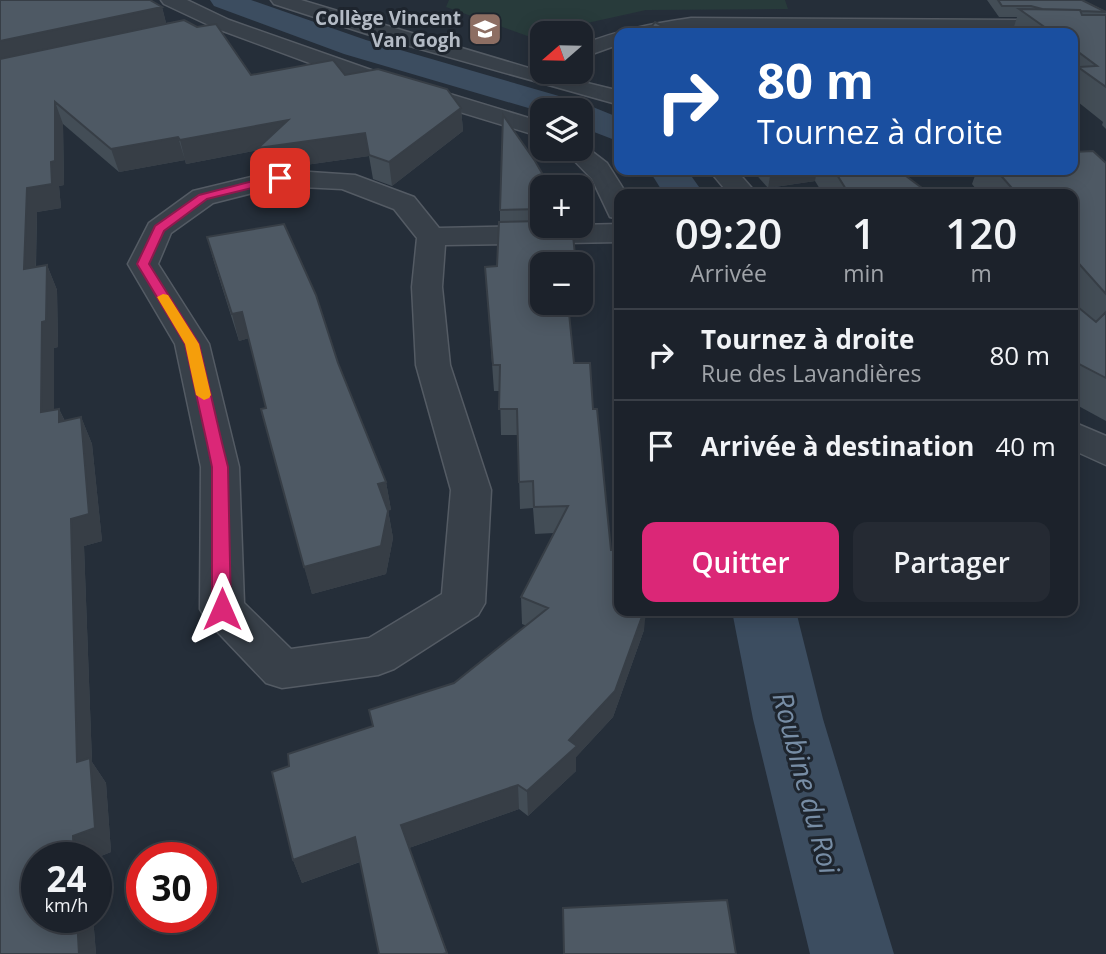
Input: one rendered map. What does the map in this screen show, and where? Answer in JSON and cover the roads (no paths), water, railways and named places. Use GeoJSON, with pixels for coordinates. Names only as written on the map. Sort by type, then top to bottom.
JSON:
{"type":"FeatureCollection","features":[{"type":"Feature","properties":{"kind":"street"},"geometry":{"type":"LineString","coordinates":[[171,0],[222,24],[366,76],[530,126]]}},
{"type":"Feature","properties":{"kind":"street"},"geometry":{"type":"LineString","coordinates":[[281,0],[374,30],[530,67]]}},
{"type":"Feature","properties":{"kind":"street"},"geometry":{"type":"LineString","coordinates":[[665,28],[691,24],[981,23],[1036,28]]}},
{"type":"Feature","properties":{"kind":"street"},"geometry":{"type":"LineString","coordinates":[[183,33],[222,24]]}},
{"type":"Feature","properties":{"kind":"street"},"geometry":{"type":"LineString","coordinates":[[593,47],[614,39]]}},
{"type":"Feature","properties":{"kind":"street"},"geometry":{"type":"LineString","coordinates":[[580,84],[614,96]]}},
{"type":"Feature","properties":{"kind":"street"},"geometry":{"type":"LineString","coordinates":[[588,161],[614,191]]}},
{"type":"Feature","properties":{"kind":"street"},"geometry":{"type":"LineString","coordinates":[[726,175],[739,189]]}},
{"type":"Feature","properties":{"kind":"street"},"geometry":{"type":"LineString","coordinates":[[280,178],[346,181],[404,203],[431,237],[427,287],[432,365],[471,490],[463,603],[378,656],[282,669],[222,609],[220,467],[215,443],[192,344],[143,264],[159,229],[203,197],[280,178]]}},
{"type":"Feature","properties":{"kind":"street"},"geometry":{"type":"LineString","coordinates":[[431,237],[614,233]]}},
{"type":"Feature","properties":{"kind":"street"},"geometry":{"type":"LineString","coordinates":[[1078,437],[1106,452]]}},
{"type":"Feature","properties":{"kind":"waterway","name":"Roubine du Roi"},"geometry":{"type":"LineString","coordinates":[[224,0],[355,47],[530,98]]}},
{"type":"Feature","properties":{"kind":"waterway","name":"Roubine du Roi"},"geometry":{"type":"LineString","coordinates":[[593,119],[614,128]]}},
{"type":"Feature","properties":{"kind":"waterway","name":"Roubine du Roi"},"geometry":{"type":"LineString","coordinates":[[671,175],[681,189]]}},
{"type":"Feature","properties":{"kind":"waterway","name":"Roubine du Roi"},"geometry":{"type":"LineString","coordinates":[[765,616],[788,719],[852,954]]}},
{"type":"Feature","properties":{"kind":"place","name":"Collège Vincent Van Gogh"},"geometry":{"type":"Point","coordinates":[485,29]}}]}
